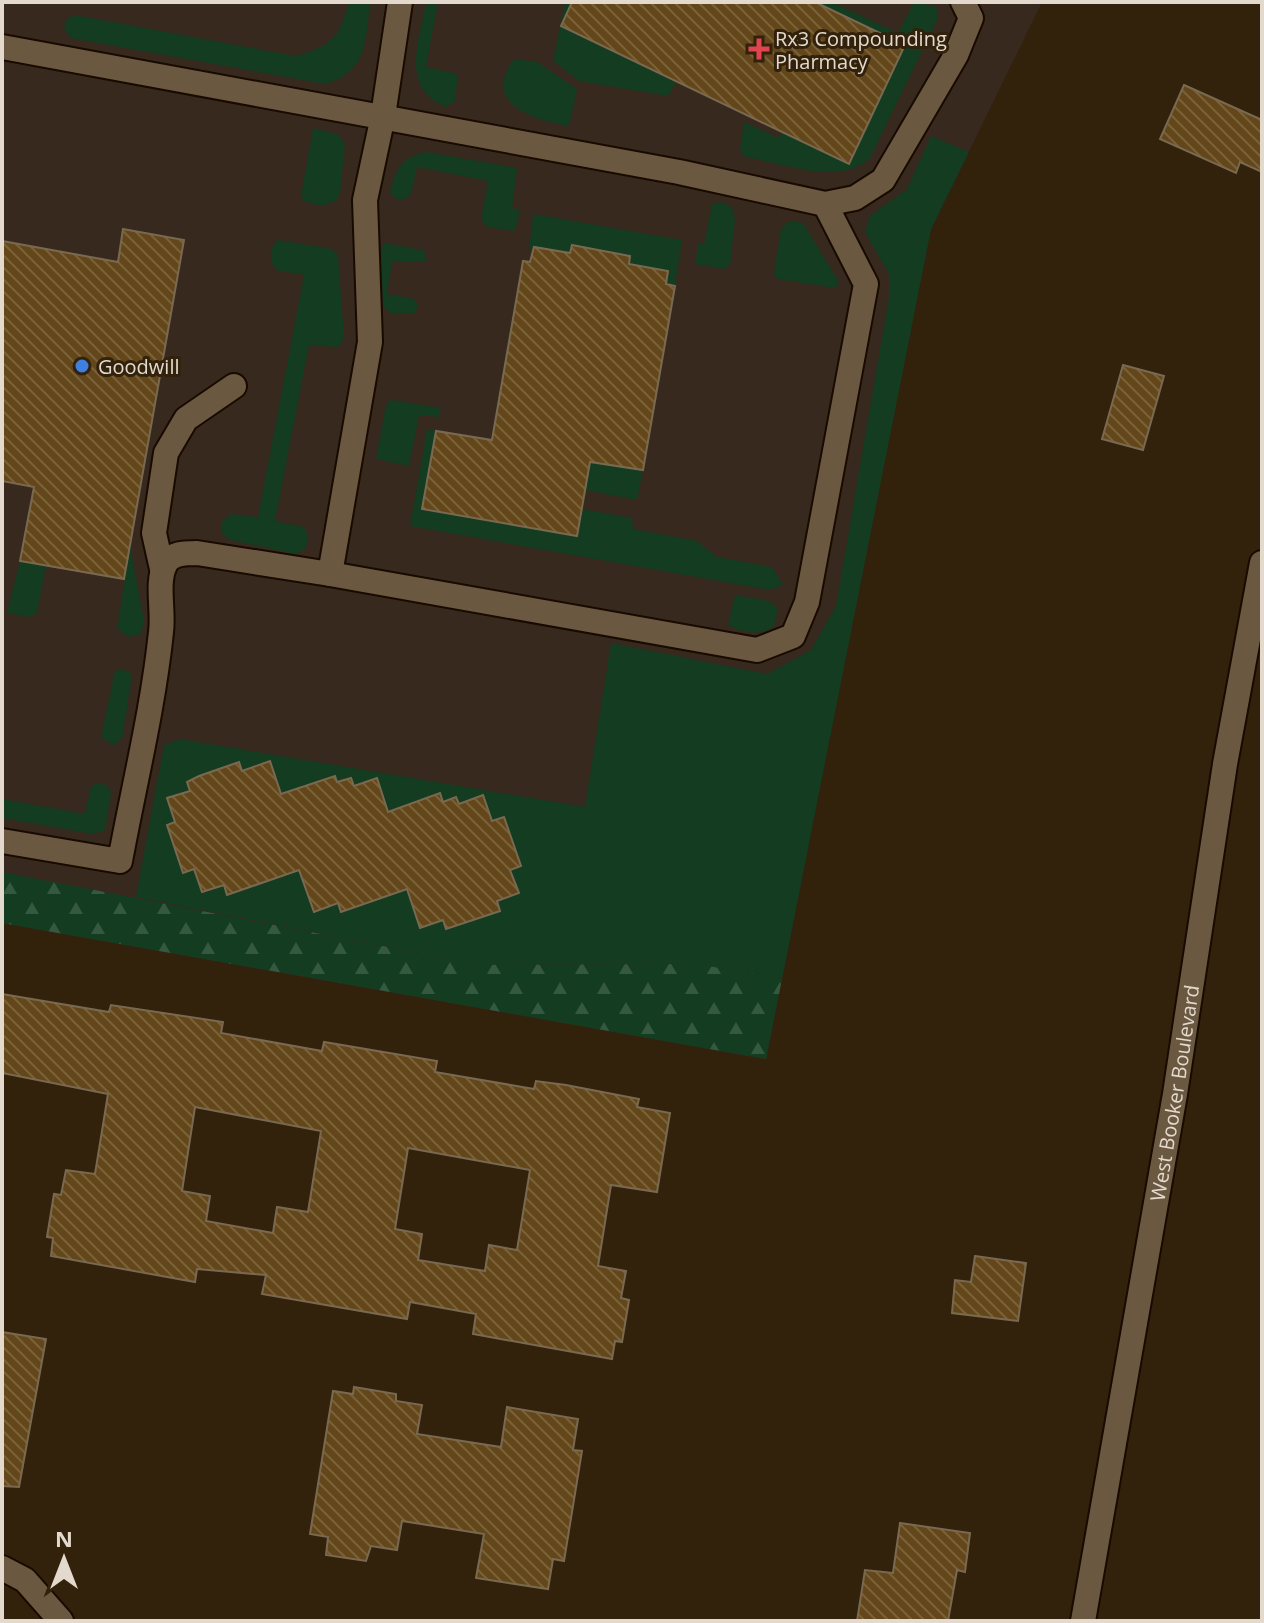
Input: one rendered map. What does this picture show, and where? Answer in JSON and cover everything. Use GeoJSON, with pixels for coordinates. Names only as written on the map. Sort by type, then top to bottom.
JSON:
{"type":"FeatureCollection","features":[{"type":"Feature","properties":{"kind":"street"},"geometry":{"type":"LineString","coordinates":[[330,574],[370,342],[365,200],[383,116],[400,2]]}},
{"type":"Feature","properties":{"kind":"street"},"geometry":{"type":"LineString","coordinates":[[2,47],[679,172],[825,204],[855,198],[883,180],[956,55],[971,18],[963,2]]}},
{"type":"Feature","properties":{"kind":"street"},"geometry":{"type":"LineString","coordinates":[[162,569],[167,559],[180,553],[197,553],[757,650],[793,636],[807,602],[866,284],[825,204]]}},
{"type":"Feature","properties":{"kind":"street"},"geometry":{"type":"LineString","coordinates":[[2,841],[120,861],[162,628],[162,569],[154,533],[166,453],[186,419],[234,386]]}},
{"type":"Feature","properties":{"kind":"street","name":"West Booker Boulevard"},"geometry":{"type":"LineString","coordinates":[[1083,1621],[1175,1094],[1225,764],[1262,563]]}},
{"type":"Feature","properties":{"kind":"street"},"geometry":{"type":"LineString","coordinates":[[2,1568],[25,1580],[61,1621]]}},
{"type":"Feature","properties":{"kind":"shaded area"},"geometry":{"type":"Polygon","coordinates":[[[2,2],[1042,2],[931,229],[766,1059],[2,923],[2,2]]]}},
{"type":"Feature","properties":{"kind":"green space"},"geometry":{"type":"Polygon","coordinates":[[[349,2],[371,2],[362,53],[350,71],[325,84],[71,38],[64,29],[66,20],[75,15],[295,56],[317,49],[332,39],[349,2]]]}},
{"type":"Feature","properties":{"kind":"green space"},"geometry":{"type":"Polygon","coordinates":[[[426,2],[438,2],[426,67],[458,74],[455,101],[446,107],[432,99],[422,88],[418,76],[417,47],[426,2]]]}},
{"type":"Feature","properties":{"kind":"green space"},"geometry":{"type":"Polygon","coordinates":[[[565,2],[572,2],[561,27],[676,82],[668,96],[579,81],[553,61],[565,2]]]}},
{"type":"Feature","properties":{"kind":"green space"},"geometry":{"type":"Polygon","coordinates":[[[815,2],[832,2],[898,33],[914,2],[936,6],[938,18],[870,158],[858,167],[843,171],[793,168],[745,157],[740,150],[744,122],[779,138],[782,132],[849,164],[905,45],[815,2]]]}},
{"type":"Feature","properties":{"kind":"green space"},"geometry":{"type":"Polygon","coordinates":[[[514,59],[537,62],[577,89],[569,126],[527,114],[507,98],[505,75],[514,59]]]}},
{"type":"Feature","properties":{"kind":"green space"},"geometry":{"type":"Polygon","coordinates":[[[313,128],[338,134],[345,144],[340,193],[336,201],[322,206],[304,201],[301,196],[313,128]]]}},
{"type":"Feature","properties":{"kind":"green space"},"geometry":{"type":"Polygon","coordinates":[[[931,136],[969,152],[931,229],[782,979],[697,964],[480,965],[136,897],[164,745],[180,739],[585,807],[611,643],[767,674],[811,650],[836,606],[889,297],[889,274],[865,232],[870,216],[907,189],[931,136]]]}},
{"type":"Feature","properties":{"kind":"green space"},"geometry":{"type":"Polygon","coordinates":[[[427,152],[517,168],[512,208],[520,210],[515,231],[487,227],[481,219],[488,181],[417,167],[411,194],[404,200],[396,199],[390,192],[401,165],[427,152]]]}},
{"type":"Feature","properties":{"kind":"green space"},"geometry":{"type":"Polygon","coordinates":[[[721,202],[732,207],[735,220],[730,265],[724,269],[695,264],[698,244],[704,244],[712,204],[721,202]]]}},
{"type":"Feature","properties":{"kind":"green space"},"geometry":{"type":"Polygon","coordinates":[[[533,214],[682,240],[675,286],[666,284],[668,271],[629,264],[629,256],[572,245],[570,253],[535,247],[529,250],[533,214]]]}},
{"type":"Feature","properties":{"kind":"green space"},"geometry":{"type":"Polygon","coordinates":[[[789,221],[803,223],[839,282],[835,288],[777,279],[774,273],[781,228],[789,221]]]}},
{"type":"Feature","properties":{"kind":"green space"},"geometry":{"type":"Polygon","coordinates":[[[278,240],[332,249],[338,256],[344,338],[338,347],[309,345],[275,521],[304,527],[308,535],[306,548],[296,554],[230,540],[221,533],[221,522],[232,514],[258,517],[304,275],[276,270],[271,254],[278,240]]]}},
{"type":"Feature","properties":{"kind":"green space"},"geometry":{"type":"Polygon","coordinates":[[[385,243],[423,250],[426,255],[425,262],[392,261],[387,294],[414,299],[418,306],[415,313],[391,313],[383,306],[381,248],[385,243]]]}},
{"type":"Feature","properties":{"kind":"green space"},"geometry":{"type":"Polygon","coordinates":[[[391,400],[441,408],[439,417],[419,415],[409,466],[376,459],[386,405],[391,400]]]}},
{"type":"Feature","properties":{"kind":"green space"},"geometry":{"type":"Polygon","coordinates":[[[427,429],[436,431],[423,509],[576,536],[582,509],[632,518],[633,529],[697,541],[717,557],[772,567],[783,585],[770,590],[410,526],[427,429]]]}},
{"type":"Feature","properties":{"kind":"green space"},"geometry":{"type":"Polygon","coordinates":[[[590,462],[643,470],[637,500],[585,490],[590,462]]]}},
{"type":"Feature","properties":{"kind":"green space"},"geometry":{"type":"Polygon","coordinates":[[[130,546],[144,621],[141,634],[128,637],[117,629],[130,546]]]}},
{"type":"Feature","properties":{"kind":"green space"},"geometry":{"type":"Polygon","coordinates":[[[20,561],[46,566],[37,613],[30,617],[7,613],[20,561]]]}},
{"type":"Feature","properties":{"kind":"green space"},"geometry":{"type":"Polygon","coordinates":[[[735,595],[770,601],[778,609],[774,626],[751,632],[728,624],[735,595]]]}},
{"type":"Feature","properties":{"kind":"green space"},"geometry":{"type":"Polygon","coordinates":[[[124,669],[132,675],[122,739],[113,745],[101,737],[115,671],[124,669]]]}},
{"type":"Feature","properties":{"kind":"green space"},"geometry":{"type":"Polygon","coordinates":[[[99,783],[108,786],[111,794],[105,830],[93,834],[2,818],[2,799],[85,814],[91,786],[99,783]]]}},
{"type":"Feature","properties":{"kind":"green space"},"geometry":{"type":"Polygon","coordinates":[[[2,872],[480,965],[697,964],[782,979],[766,1059],[2,923],[2,872]]]}},
{"type":"Feature","properties":{"kind":"building"},"geometry":{"type":"Polygon","coordinates":[[[572,2],[815,2],[905,45],[849,164],[561,26],[572,2]]]}},
{"type":"Feature","properties":{"kind":"building"},"geometry":{"type":"Polygon","coordinates":[[[1184,85],[1262,120],[1262,172],[1240,162],[1236,173],[1160,139],[1184,85]]]}},
{"type":"Feature","properties":{"kind":"building","name":"Goodwill"},"geometry":{"type":"Polygon","coordinates":[[[123,229],[184,240],[124,579],[20,561],[34,487],[2,481],[2,241],[118,262],[123,229]]]}},
{"type":"Feature","properties":{"kind":"building"},"geometry":{"type":"Polygon","coordinates":[[[572,245],[630,256],[629,264],[668,271],[666,284],[675,286],[643,470],[590,462],[577,536],[422,509],[436,431],[492,440],[523,261],[530,262],[534,247],[570,253],[572,245]]]}},
{"type":"Feature","properties":{"kind":"building"},"geometry":{"type":"Polygon","coordinates":[[[1123,365],[1164,376],[1143,450],[1102,439],[1123,365]]]}},
{"type":"Feature","properties":{"kind":"building"},"geometry":{"type":"Polygon","coordinates":[[[270,761],[281,794],[335,776],[337,782],[351,778],[354,786],[377,778],[388,812],[440,793],[443,802],[456,797],[459,804],[483,795],[492,821],[504,817],[521,866],[510,870],[519,893],[497,901],[500,911],[446,929],[443,920],[420,928],[407,889],[341,912],[338,903],[314,912],[299,870],[227,895],[224,885],[202,892],[194,869],[183,873],[167,825],[175,822],[167,798],[190,791],[187,782],[199,776],[239,762],[242,771],[270,761]]]}},
{"type":"Feature","properties":{"kind":"building"},"geometry":{"type":"Polygon","coordinates":[[[2,994],[109,1012],[111,1005],[223,1022],[221,1033],[322,1051],[324,1042],[437,1061],[435,1072],[534,1089],[536,1081],[639,1099],[637,1107],[670,1113],[657,1192],[611,1185],[598,1266],[626,1271],[621,1298],[629,1300],[622,1342],[615,1341],[612,1359],[473,1334],[476,1314],[410,1302],[407,1319],[262,1294],[266,1275],[197,1269],[195,1282],[51,1256],[53,1238],[47,1237],[54,1194],[61,1195],[66,1170],[95,1174],[108,1094],[2,1073],[2,994]],[[195,1107],[182,1191],[210,1196],[206,1221],[273,1233],[277,1207],[308,1212],[321,1131],[195,1107]],[[408,1148],[395,1229],[422,1234],[418,1260],[485,1271],[489,1245],[517,1250],[530,1170],[408,1148]]]}},
{"type":"Feature","properties":{"kind":"building"},"geometry":{"type":"Polygon","coordinates":[[[975,1256],[1026,1263],[1018,1321],[952,1313],[955,1280],[971,1282],[975,1256]]]}},
{"type":"Feature","properties":{"kind":"building"},"geometry":{"type":"Polygon","coordinates":[[[2,1332],[46,1339],[19,1487],[2,1486],[2,1332]]]}},
{"type":"Feature","properties":{"kind":"building"},"geometry":{"type":"Polygon","coordinates":[[[354,1387],[396,1394],[396,1401],[422,1405],[417,1434],[501,1447],[507,1407],[578,1419],[573,1450],[582,1451],[564,1561],[553,1559],[548,1589],[476,1578],[484,1534],[402,1521],[397,1550],[371,1546],[366,1561],[326,1555],[328,1537],[310,1534],[333,1391],[353,1394],[354,1387]]]}},
{"type":"Feature","properties":{"kind":"building"},"geometry":{"type":"Polygon","coordinates":[[[900,1523],[970,1533],[965,1572],[957,1570],[948,1621],[857,1621],[865,1570],[893,1573],[900,1523]]]}},
{"type":"Feature","properties":{"kind":"place","name":"Rx3 Compounding Pharmacy"},"geometry":{"type":"Point","coordinates":[759,49]}},
{"type":"Feature","properties":{"kind":"place","name":"Goodwill"},"geometry":{"type":"Point","coordinates":[82,366]}}]}
